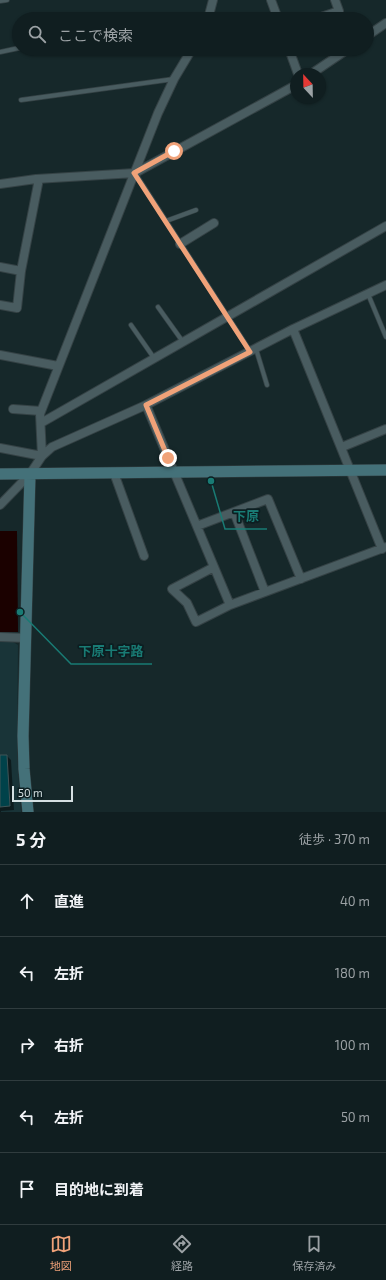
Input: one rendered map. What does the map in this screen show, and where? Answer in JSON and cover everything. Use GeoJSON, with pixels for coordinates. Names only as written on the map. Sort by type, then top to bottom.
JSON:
{"type":"FeatureCollection","features":[{"type":"Feature","properties":{"kind":"street"},"geometry":{"type":"LineString","coordinates":[[210,12],[213,0]]}},
{"type":"Feature","properties":{"kind":"street"},"geometry":{"type":"LineString","coordinates":[[271,0],[275,12]]}},
{"type":"Feature","properties":{"kind":"street"},"geometry":{"type":"LineString","coordinates":[[334,12],[339,10],[335,0]]}},
{"type":"Feature","properties":{"kind":"street"},"geometry":{"type":"LineString","coordinates":[[374,31],[386,23]]}},
{"type":"Feature","properties":{"kind":"street"},"geometry":{"type":"LineString","coordinates":[[42,456],[41,411],[158,112],[174,79],[188,56]]}},
{"type":"Feature","properties":{"kind":"street"},"geometry":{"type":"LineString","coordinates":[[292,56],[296,68]]}},
{"type":"Feature","properties":{"kind":"street"},"geometry":{"type":"LineString","coordinates":[[320,68],[338,56]]}},
{"type":"Feature","properties":{"kind":"street"},"geometry":{"type":"LineString","coordinates":[[0,184],[39,178],[134,173],[290,87]]}},
{"type":"Feature","properties":{"kind":"street"},"geometry":{"type":"LineString","coordinates":[[0,305],[17,308],[22,271],[39,178]]}},
{"type":"Feature","properties":{"kind":"street"},"geometry":{"type":"LineString","coordinates":[[180,244],[214,223]]}},
{"type":"Feature","properties":{"kind":"street"},"geometry":{"type":"LineString","coordinates":[[41,423],[386,226]]}},
{"type":"Feature","properties":{"kind":"street"},"geometry":{"type":"LineString","coordinates":[[0,267],[22,271]]}},
{"type":"Feature","properties":{"kind":"street"},"geometry":{"type":"LineString","coordinates":[[0,505],[30,474],[42,456],[52,447],[146,405],[293,329],[386,285]]}},
{"type":"Feature","properties":{"kind":"street"},"geometry":{"type":"LineString","coordinates":[[214,568],[172,589],[187,603],[196,622],[230,605],[384,548],[293,329]]}},
{"type":"Feature","properties":{"kind":"street"},"geometry":{"type":"LineString","coordinates":[[0,355],[58,366]]}},
{"type":"Feature","properties":{"kind":"street"},"geometry":{"type":"LineString","coordinates":[[146,405],[230,605]]}},
{"type":"Feature","properties":{"kind":"street"},"geometry":{"type":"LineString","coordinates":[[13,408],[41,411]]}},
{"type":"Feature","properties":{"kind":"street"},"geometry":{"type":"LineString","coordinates":[[342,447],[386,429]]}},
{"type":"Feature","properties":{"kind":"street"},"geometry":{"type":"LineString","coordinates":[[0,448],[42,456]]}},
{"type":"Feature","properties":{"kind":"street"},"geometry":{"type":"LineString","coordinates":[[0,474],[386,470]]}},
{"type":"Feature","properties":{"kind":"street"},"geometry":{"type":"LineString","coordinates":[[114,472],[144,556]]}},
{"type":"Feature","properties":{"kind":"street"},"geometry":{"type":"LineString","coordinates":[[28,812],[23,736],[30,474]]}},
{"type":"Feature","properties":{"kind":"street"},"geometry":{"type":"LineString","coordinates":[[197,526],[268,499],[301,579]]}},
{"type":"Feature","properties":{"kind":"street"},"geometry":{"type":"LineString","coordinates":[[234,512],[265,592]]}},
{"type":"Feature","properties":{"kind":"street"},"geometry":{"type":"LineString","coordinates":[[0,637],[26,638]]}},
{"type":"Feature","properties":{"kind":"lane"},"geometry":{"type":"LineString","coordinates":[[0,1],[7,0]]}},
{"type":"Feature","properties":{"kind":"lane"},"geometry":{"type":"LineString","coordinates":[[0,52],[12,49]]}},
{"type":"Feature","properties":{"kind":"lane"},"geometry":{"type":"LineString","coordinates":[[21,100],[174,79]]}},
{"type":"Feature","properties":{"kind":"lane"},"geometry":{"type":"LineString","coordinates":[[134,173],[227,316],[253,350],[267,385]]}},
{"type":"Feature","properties":{"kind":"lane"},"geometry":{"type":"LineString","coordinates":[[166,222],[196,210]]}},
{"type":"Feature","properties":{"kind":"lane"},"geometry":{"type":"LineString","coordinates":[[368,294],[386,337]]}},
{"type":"Feature","properties":{"kind":"lane"},"geometry":{"type":"LineString","coordinates":[[158,307],[183,342]]}},
{"type":"Feature","properties":{"kind":"lane"},"geometry":{"type":"LineString","coordinates":[[131,325],[154,358]]}},
{"type":"Feature","properties":{"kind":"shaded area"},"geometry":{"type":"Polygon","coordinates":[[[0,531],[17,531],[18,632],[0,632],[0,531]]]}},
{"type":"Feature","properties":{"kind":"shaded area"},"geometry":{"type":"Polygon","coordinates":[[[0,642],[13,642],[18,645],[17,753],[21,812],[0,812],[0,642]]]}},
{"type":"Feature","properties":{"kind":"building"},"geometry":{"type":"Polygon","coordinates":[[[0,755],[7,755],[10,806],[0,807],[0,755]]]}},
{"type":"Feature","properties":{"kind":"place","name":"下原"},"geometry":{"type":"Point","coordinates":[211,481]}},
{"type":"Feature","properties":{"kind":"place","name":"下原十字路"},"geometry":{"type":"Point","coordinates":[20,612]}},
{"type":"Feature","properties":{"kind":"route"},"geometry":{"type":"LineString","coordinates":[[168,458],[146,405],[250,352],[134,173],[174,151]]}}]}
